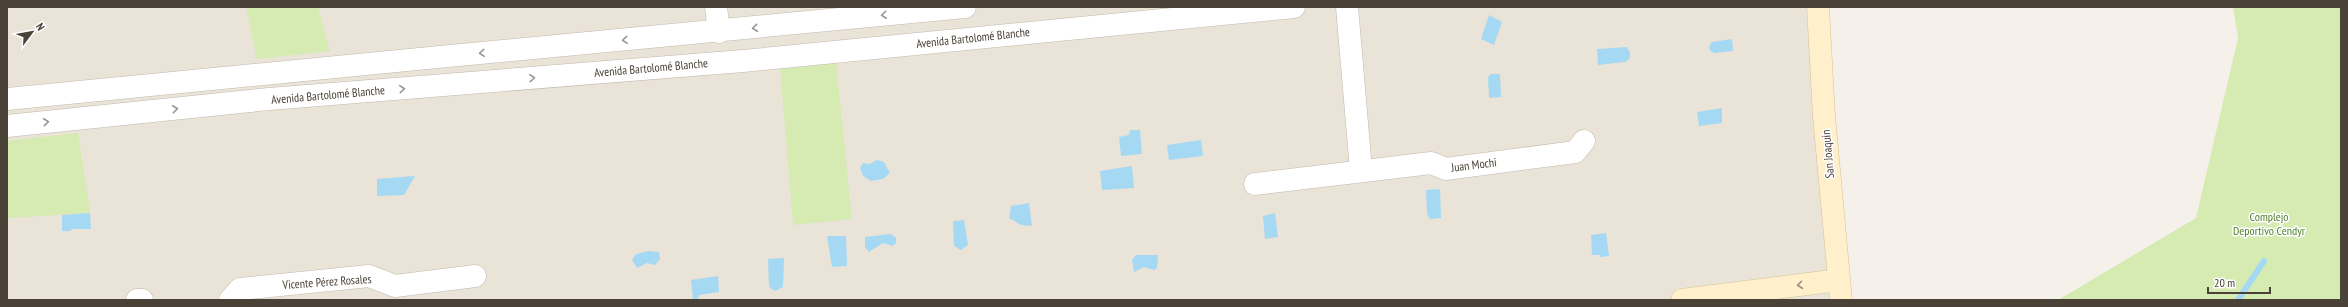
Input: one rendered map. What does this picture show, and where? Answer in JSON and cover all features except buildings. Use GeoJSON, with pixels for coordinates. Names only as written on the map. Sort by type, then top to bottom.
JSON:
{"type":"FeatureCollection","features":[{"type":"Feature","properties":{"kind":"main road","name":"San Joaquín"},"geometry":{"type":"LineString","coordinates":[[1818,7],[1824,116],[1840,290]]}},
{"type":"Feature","properties":{"kind":"main road"},"geometry":{"type":"LineString","coordinates":[[1682,300],[1840,290]]}},
{"type":"Feature","properties":{"kind":"street"},"geometry":{"type":"LineString","coordinates":[[716,7],[719,32]]}},
{"type":"Feature","properties":{"kind":"street"},"geometry":{"type":"LineString","coordinates":[[7,98],[266,72],[719,32],[965,7]]}},
{"type":"Feature","properties":{"kind":"street","name":"Avenida Bartolomé Blanche"},"geometry":{"type":"LineString","coordinates":[[7,126],[269,99],[743,61],[1294,7]]}},
{"type":"Feature","properties":{"kind":"street"},"geometry":{"type":"LineString","coordinates":[[1347,7],[1361,170]]}},
{"type":"Feature","properties":{"kind":"street"},"geometry":{"type":"LineString","coordinates":[[266,72],[269,99]]}},
{"type":"Feature","properties":{"kind":"street","name":"Juan Mochi"},"geometry":{"type":"LineString","coordinates":[[1255,184],[1361,170],[1431,163],[1446,169],[1575,152],[1584,141]]}},
{"type":"Feature","properties":{"kind":"street","name":"Vicente Pérez Rosales"},"geometry":{"type":"LineString","coordinates":[[230,300],[240,289],[369,276],[395,286],[475,276]]}},
{"type":"Feature","properties":{"kind":"street"},"geometry":{"type":"LineString","coordinates":[[137,300],[142,300]]}},
{"type":"Feature","properties":{"kind":"shaded area"},"geometry":{"type":"Polygon","coordinates":[[[7,7],[1828,7],[1847,300],[7,300],[7,7]]]}},
{"type":"Feature","properties":{"kind":"green space"},"geometry":{"type":"Polygon","coordinates":[[[246,7],[318,7],[330,51],[257,59],[246,7]]]}},
{"type":"Feature","properties":{"kind":"green space","name":"Complejo Deportivo Cendyr"},"geometry":{"type":"Polygon","coordinates":[[[2233,7],[2341,7],[2341,300],[2058,300],[2196,218],[2238,38],[2233,7]]]}},
{"type":"Feature","properties":{"kind":"green space"},"geometry":{"type":"Polygon","coordinates":[[[836,63],[852,219],[793,225],[780,67],[836,63]]]}},
{"type":"Feature","properties":{"kind":"green space"},"geometry":{"type":"Polygon","coordinates":[[[78,133],[90,213],[7,218],[7,141],[78,133]]]}},
{"type":"Feature","properties":{"kind":"water"},"geometry":{"type":"Polygon","coordinates":[[[1489,15],[1502,22],[1494,45],[1481,39],[1489,15]]]}},
{"type":"Feature","properties":{"kind":"water"},"geometry":{"type":"Polygon","coordinates":[[[1732,39],[1733,51],[1715,53],[1710,51],[1709,46],[1712,42],[1732,39]]]}},
{"type":"Feature","properties":{"kind":"water"},"geometry":{"type":"Polygon","coordinates":[[[1627,47],[1630,53],[1630,58],[1625,62],[1598,65],[1597,49],[1627,47]]]}},
{"type":"Feature","properties":{"kind":"water"},"geometry":{"type":"Polygon","coordinates":[[[1491,74],[1500,74],[1501,97],[1489,98],[1488,77],[1491,74]]]}},
{"type":"Feature","properties":{"kind":"water"},"geometry":{"type":"Polygon","coordinates":[[[1722,108],[1722,123],[1699,126],[1697,112],[1722,108]]]}},
{"type":"Feature","properties":{"kind":"water"},"geometry":{"type":"Polygon","coordinates":[[[1130,130],[1140,130],[1142,154],[1121,156],[1119,137],[1129,135],[1130,130]]]}},
{"type":"Feature","properties":{"kind":"water"},"geometry":{"type":"Polygon","coordinates":[[[1201,140],[1203,156],[1169,160],[1167,145],[1201,140]]]}},
{"type":"Feature","properties":{"kind":"water"},"geometry":{"type":"Polygon","coordinates":[[[877,160],[884,162],[890,173],[883,179],[871,181],[863,176],[860,168],[863,163],[869,164],[877,160]]]}},
{"type":"Feature","properties":{"kind":"water"},"geometry":{"type":"Polygon","coordinates":[[[1132,166],[1134,188],[1102,190],[1100,171],[1132,166]]]}},
{"type":"Feature","properties":{"kind":"water"},"geometry":{"type":"Polygon","coordinates":[[[415,176],[404,195],[377,196],[377,179],[415,176]]]}},
{"type":"Feature","properties":{"kind":"water"},"geometry":{"type":"Polygon","coordinates":[[[1440,189],[1441,218],[1430,219],[1427,214],[1426,190],[1440,189]]]}},
{"type":"Feature","properties":{"kind":"water"},"geometry":{"type":"Polygon","coordinates":[[[1029,203],[1032,226],[1021,225],[1009,218],[1011,206],[1029,203]]]}},
{"type":"Feature","properties":{"kind":"water"},"geometry":{"type":"Polygon","coordinates":[[[90,213],[91,229],[72,229],[70,231],[62,231],[62,215],[90,213]]]}},
{"type":"Feature","properties":{"kind":"water"},"geometry":{"type":"Polygon","coordinates":[[[1275,213],[1278,237],[1265,239],[1263,216],[1275,213]]]}},
{"type":"Feature","properties":{"kind":"water"},"geometry":{"type":"Polygon","coordinates":[[[964,220],[968,245],[961,250],[954,246],[953,221],[964,220]]]}},
{"type":"Feature","properties":{"kind":"water"},"geometry":{"type":"Polygon","coordinates":[[[1606,233],[1609,256],[1600,257],[1600,255],[1592,255],[1591,235],[1606,233]]]}},
{"type":"Feature","properties":{"kind":"water"},"geometry":{"type":"Polygon","coordinates":[[[891,234],[896,238],[896,243],[893,246],[883,243],[869,252],[865,247],[865,237],[891,234]]]}},
{"type":"Feature","properties":{"kind":"water"},"geometry":{"type":"Polygon","coordinates":[[[827,236],[846,236],[847,266],[832,267],[827,236]]]}},
{"type":"Feature","properties":{"kind":"water"},"geometry":{"type":"Polygon","coordinates":[[[649,251],[659,252],[660,259],[655,265],[647,263],[637,268],[632,260],[636,254],[649,251]]]}},
{"type":"Feature","properties":{"kind":"water"},"geometry":{"type":"Polygon","coordinates":[[[1136,255],[1158,255],[1157,268],[1154,270],[1144,267],[1134,272],[1132,260],[1136,255]]]}},
{"type":"Feature","properties":{"kind":"water"},"geometry":{"type":"Polygon","coordinates":[[[784,258],[783,287],[775,291],[769,287],[768,259],[784,258]]]}},
{"type":"Feature","properties":{"kind":"water"},"geometry":{"type":"Polygon","coordinates":[[[718,276],[719,292],[699,295],[698,299],[693,300],[691,280],[718,276]]]}},
{"type":"Feature","properties":{"kind":"waterway"},"geometry":{"type":"LineString","coordinates":[[2238,300],[2264,261]]}}]}
